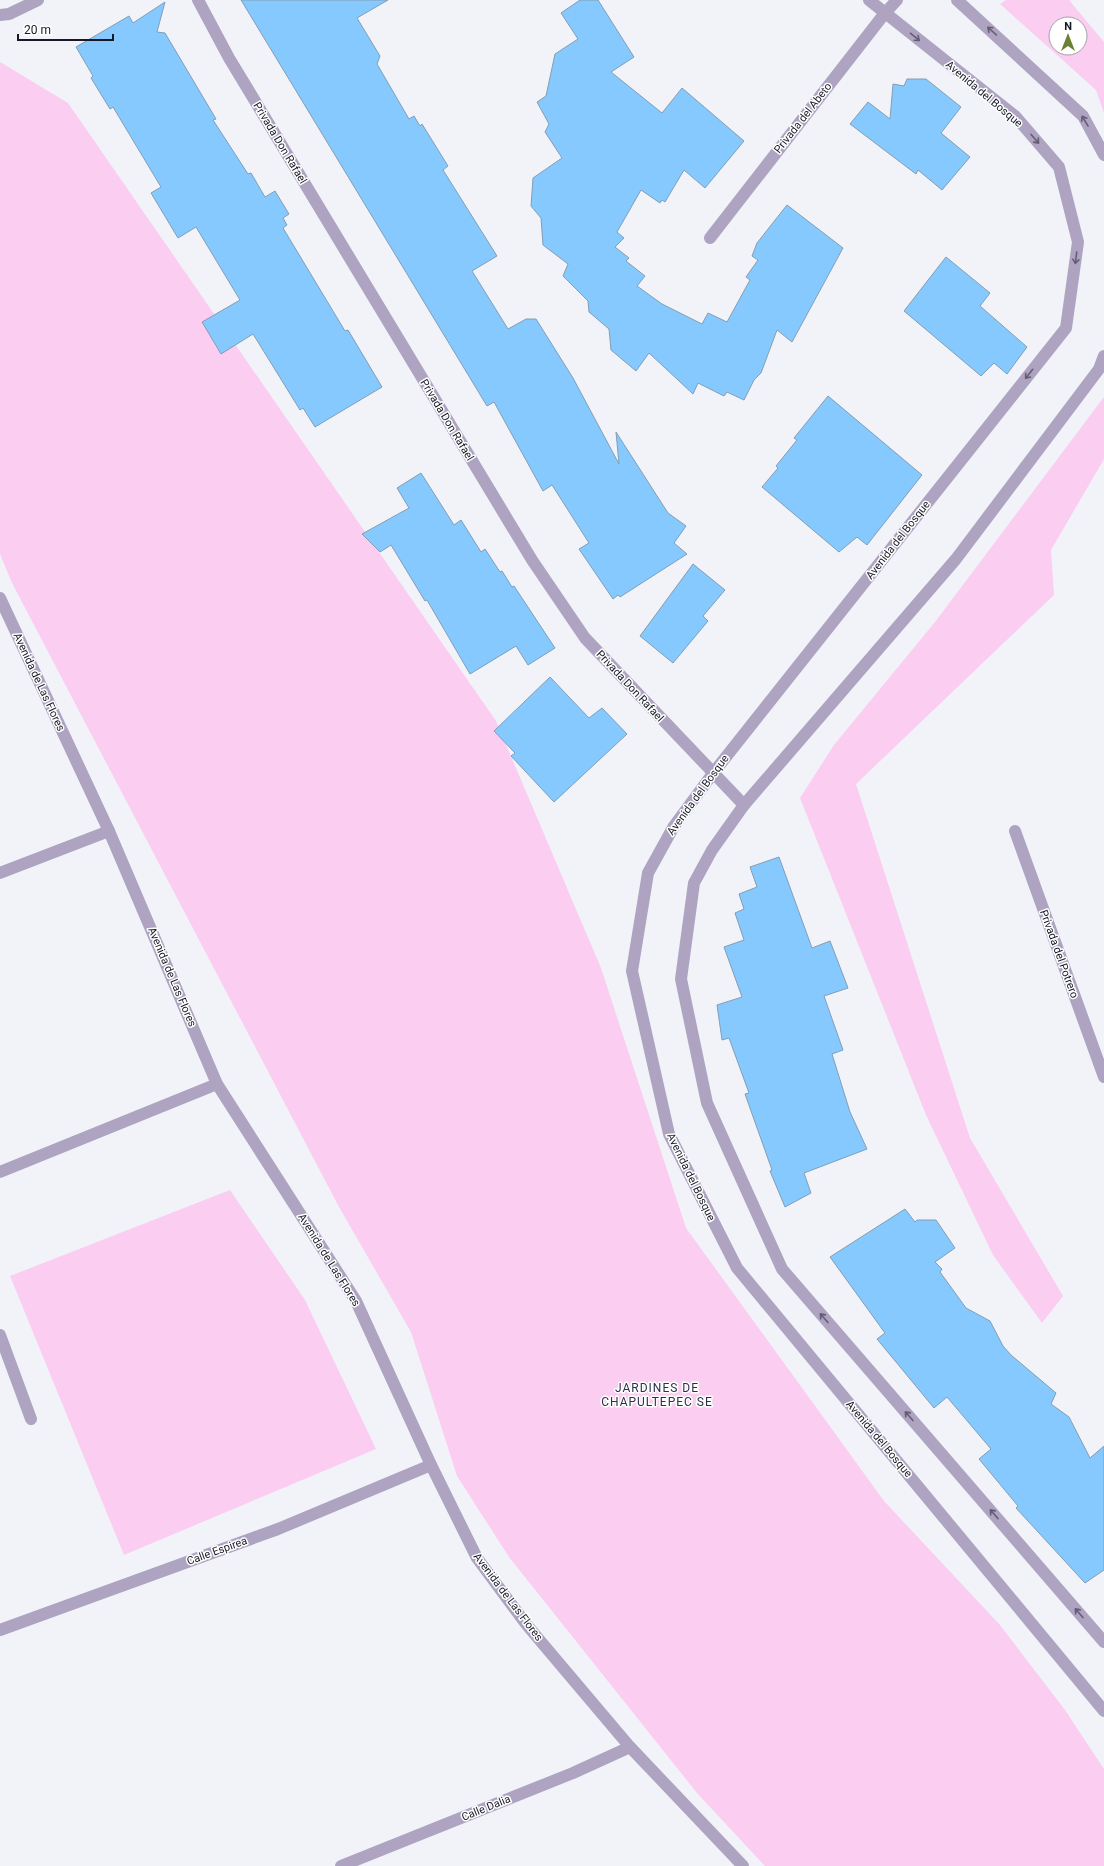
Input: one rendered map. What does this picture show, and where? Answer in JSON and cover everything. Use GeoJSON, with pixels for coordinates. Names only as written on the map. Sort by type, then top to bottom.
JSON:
{"type":"FeatureCollection","features":[{"type":"Feature","properties":{"kind":"street"},"geometry":{"type":"LineString","coordinates":[[0,15],[9,14],[38,0]]}},
{"type":"Feature","properties":{"kind":"street","name":"Privada Don Rafael"},"geometry":{"type":"LineString","coordinates":[[198,0],[229,58],[532,560],[585,638],[744,805]]}},
{"type":"Feature","properties":{"kind":"street","name":"Avenida del Bosque"},"geometry":{"type":"LineString","coordinates":[[869,0],[1015,116],[1059,167],[1078,242],[1066,328],[714,772],[674,826],[648,873],[632,971],[669,1134],[737,1268],[1104,1711]]}},
{"type":"Feature","properties":{"kind":"street","name":"Privada del Abeto"},"geometry":{"type":"LineString","coordinates":[[710,238],[885,13],[897,0]]}},
{"type":"Feature","properties":{"kind":"street"},"geometry":{"type":"LineString","coordinates":[[957,0],[1083,116],[1104,155]]}},
{"type":"Feature","properties":{"kind":"street"},"geometry":{"type":"LineString","coordinates":[[1104,356],[1099,368],[956,559],[744,805],[712,850],[694,883],[681,979],[707,1103],[782,1269],[1104,1642]]}},
{"type":"Feature","properties":{"kind":"street","name":"Avenida de Las Flores"},"geometry":{"type":"LineString","coordinates":[[0,598],[109,831],[217,1084],[356,1301],[431,1466],[477,1558],[526,1624],[630,1747],[743,1866]]}},
{"type":"Feature","properties":{"kind":"street"},"geometry":{"type":"LineString","coordinates":[[0,873],[109,831]]}},
{"type":"Feature","properties":{"kind":"street","name":"Privada del Potrero"},"geometry":{"type":"LineString","coordinates":[[1015,831],[1104,1077]]}},
{"type":"Feature","properties":{"kind":"street"},"geometry":{"type":"LineString","coordinates":[[0,1172],[217,1084]]}},
{"type":"Feature","properties":{"kind":"street"},"geometry":{"type":"LineString","coordinates":[[0,1335],[31,1419]]}},
{"type":"Feature","properties":{"kind":"street","name":"Calle Espirea"},"geometry":{"type":"LineString","coordinates":[[0,1630],[278,1529],[431,1466]]}},
{"type":"Feature","properties":{"kind":"street","name":"Calle Dalia"},"geometry":{"type":"LineString","coordinates":[[341,1866],[573,1773],[630,1747]]}},
{"type":"Feature","properties":{"kind":"shaded area"},"geometry":{"type":"Polygon","coordinates":[[[1006,0],[1069,0],[1082,16],[1048,16],[1048,47],[1000,4],[1006,0]]]}},
{"type":"Feature","properties":{"kind":"shaded area"},"geometry":{"type":"Polygon","coordinates":[[[1088,23],[1104,42],[1104,113],[1096,90],[1058,56],[1088,56],[1088,23]]]}},
{"type":"Feature","properties":{"kind":"shaded area"},"geometry":{"type":"Polygon","coordinates":[[[0,62],[68,103],[496,721],[601,968],[686,1228],[884,1501],[1000,1625],[1065,1710],[1104,1769],[1104,1866],[765,1866],[697,1793],[509,1557],[457,1476],[411,1332],[339,1207],[12,583],[0,554],[0,62]]]}},
{"type":"Feature","properties":{"kind":"shaded area"},"geometry":{"type":"Polygon","coordinates":[[[1104,397],[1104,459],[1051,550],[1054,595],[856,784],[970,1138],[1063,1296],[1042,1323],[993,1255],[926,1115],[800,798],[834,745],[935,622],[1104,397]]]}},
{"type":"Feature","properties":{"kind":"shaded area"},"geometry":{"type":"Polygon","coordinates":[[[230,1190],[305,1300],[376,1449],[124,1555],[10,1276],[230,1190]]]}},
{"type":"Feature","properties":{"kind":"building"},"geometry":{"type":"Polygon","coordinates":[[[241,0],[388,0],[357,18],[380,56],[377,64],[409,119],[414,116],[420,126],[422,124],[448,166],[443,170],[497,256],[472,271],[508,329],[526,319],[536,319],[573,378],[619,464],[616,432],[668,513],[686,526],[674,543],[687,554],[620,597],[618,595],[613,599],[579,549],[589,543],[552,485],[543,491],[494,402],[487,406],[241,0]]]}},
{"type":"Feature","properties":{"kind":"building"},"geometry":{"type":"Polygon","coordinates":[[[580,0],[598,0],[634,57],[611,72],[662,113],[682,88],[744,141],[705,188],[684,170],[665,202],[662,200],[660,203],[641,190],[617,232],[624,238],[615,247],[629,258],[626,261],[645,276],[637,286],[662,304],[702,324],[708,313],[727,322],[750,280],[746,277],[758,260],[752,256],[757,243],[787,205],[843,248],[792,342],[777,330],[761,373],[754,380],[744,400],[727,392],[724,396],[698,383],[693,394],[649,353],[636,371],[611,350],[609,329],[589,312],[588,301],[563,276],[568,264],[543,245],[541,218],[531,206],[533,178],[562,158],[545,132],[549,124],[537,102],[546,96],[555,54],[578,39],[561,13],[580,0]]]}},
{"type":"Feature","properties":{"kind":"building"},"geometry":{"type":"Polygon","coordinates":[[[165,2],[157,32],[165,33],[216,119],[213,120],[248,174],[251,173],[265,197],[275,191],[289,214],[283,218],[287,225],[283,228],[345,331],[348,330],[382,387],[315,427],[303,408],[300,410],[253,334],[221,354],[202,322],[240,300],[196,227],[178,238],[151,193],[161,187],[113,107],[110,109],[91,78],[93,76],[76,47],[129,16],[133,23],[165,2]]]}},
{"type":"Feature","properties":{"kind":"building"},"geometry":{"type":"Polygon","coordinates":[[[907,79],[926,79],[961,107],[941,133],[970,157],[942,190],[918,170],[916,174],[850,124],[868,102],[890,119],[893,84],[904,86],[907,79]]]}},
{"type":"Feature","properties":{"kind":"building"},"geometry":{"type":"Polygon","coordinates":[[[946,257],[990,293],[980,306],[1027,347],[1007,374],[994,363],[981,376],[904,311],[946,257]]]}},
{"type":"Feature","properties":{"kind":"building"},"geometry":{"type":"Polygon","coordinates":[[[828,396],[922,475],[867,545],[857,537],[839,552],[762,487],[778,468],[776,466],[797,440],[794,438],[828,396]]]}},
{"type":"Feature","properties":{"kind":"building"},"geometry":{"type":"Polygon","coordinates":[[[421,473],[454,525],[461,520],[481,552],[485,549],[500,572],[502,571],[512,587],[514,586],[555,648],[528,665],[516,646],[470,674],[427,600],[425,601],[391,545],[380,552],[362,534],[409,508],[397,488],[421,473]]]}},
{"type":"Feature","properties":{"kind":"building"},"geometry":{"type":"Polygon","coordinates":[[[693,564],[725,590],[703,616],[708,621],[673,663],[640,636],[693,564]]]}},
{"type":"Feature","properties":{"kind":"building"},"geometry":{"type":"Polygon","coordinates":[[[550,677],[589,718],[602,708],[627,734],[554,802],[511,756],[515,753],[494,731],[550,677]]]}},
{"type":"Feature","properties":{"kind":"building"},"geometry":{"type":"Polygon","coordinates":[[[779,857],[812,948],[830,941],[848,988],[824,996],[843,1050],[832,1054],[850,1112],[867,1149],[804,1173],[811,1193],[785,1207],[770,1171],[772,1170],[745,1094],[749,1093],[729,1038],[722,1040],[717,1005],[742,997],[724,947],[744,940],[735,913],[744,909],[739,894],[757,887],[750,867],[779,857]]]}},
{"type":"Feature","properties":{"kind":"building"},"geometry":{"type":"Polygon","coordinates":[[[905,1209],[915,1222],[917,1220],[936,1220],[955,1248],[935,1262],[942,1269],[940,1272],[966,1308],[990,1321],[1003,1346],[1011,1355],[1056,1393],[1051,1404],[1069,1417],[1090,1458],[1104,1446],[1104,1570],[1085,1583],[1016,1508],[1018,1506],[979,1459],[991,1449],[947,1397],[934,1408],[877,1339],[885,1333],[830,1257],[905,1209]]]}},
{"type":"Feature","properties":{"kind":"district","name":"JARDINES DE CHAPULTEPEC SE"},"geometry":{"type":"Point","coordinates":[657,1395]}}]}
